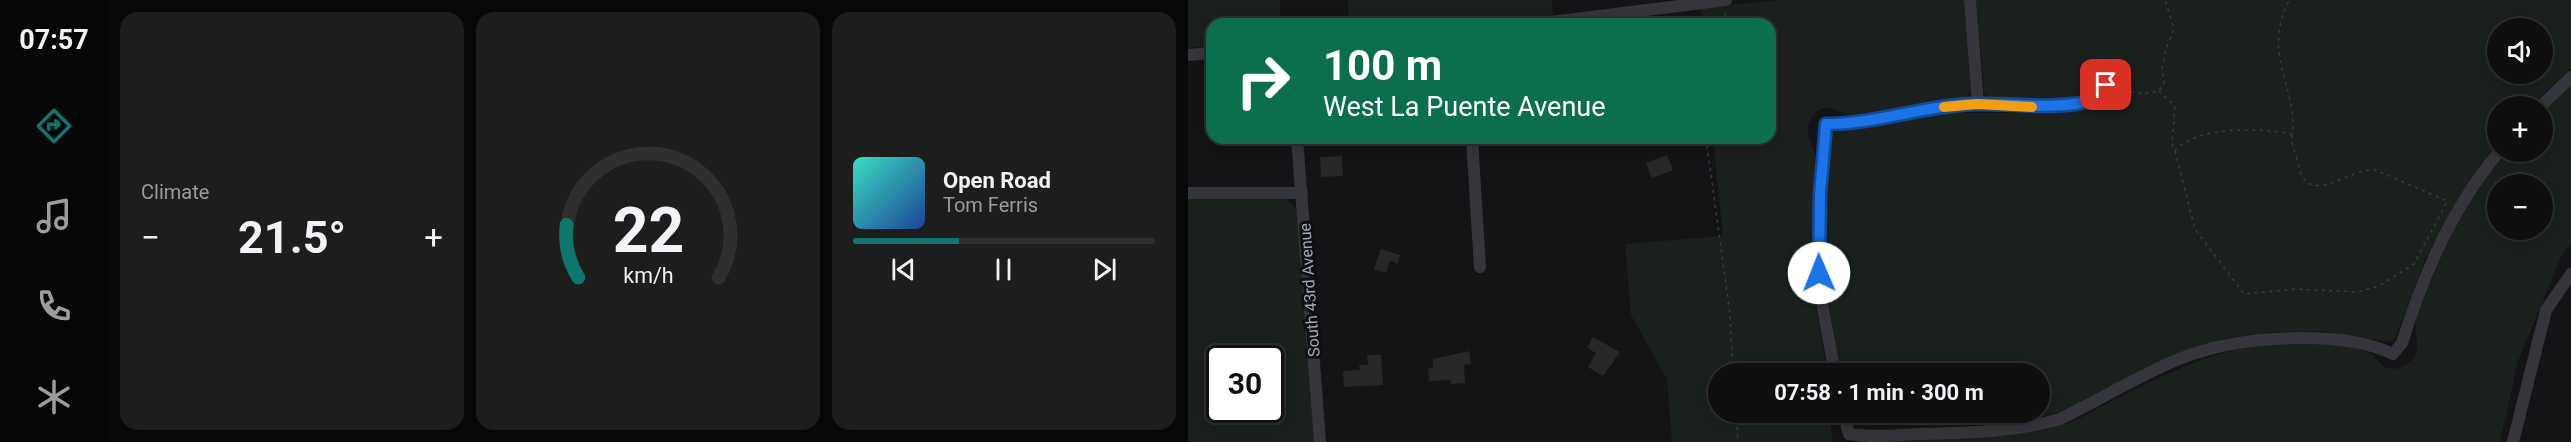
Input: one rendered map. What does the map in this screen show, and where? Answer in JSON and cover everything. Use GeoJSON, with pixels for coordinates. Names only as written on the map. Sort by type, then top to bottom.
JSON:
{"type":"FeatureCollection","features":[{"type":"Feature","properties":{"kind":"street"},"geometry":{"type":"LineString","coordinates":[[1582,18],[1724,0]]}},
{"type":"Feature","properties":{"kind":"street"},"geometry":{"type":"LineString","coordinates":[[1970,0],[1977,104]]}},
{"type":"Feature","properties":{"kind":"street"},"geometry":{"type":"LineString","coordinates":[[1188,55],[1206,54]]}},
{"type":"Feature","properties":{"kind":"street"},"geometry":{"type":"LineString","coordinates":[[2551,96],[2571,77]]}},
{"type":"Feature","properties":{"kind":"street"},"geometry":{"type":"LineString","coordinates":[[1833,363],[1820,292],[1820,194],[1826,124],[1851,124],[1977,104],[2039,107],[2082,103],[2096,98],[2106,85]]}},
{"type":"Feature","properties":{"kind":"street","name":"South 43rd Avenue"},"geometry":{"type":"LineString","coordinates":[[1298,144],[1320,442]]}},
{"type":"Feature","properties":{"kind":"street"},"geometry":{"type":"LineString","coordinates":[[1472,144],[1480,267]]}},
{"type":"Feature","properties":{"kind":"street"},"geometry":{"type":"LineString","coordinates":[[1845,423],[1847,438],[2008,429],[2060,419],[2178,360],[2230,344],[2272,338],[2320,338],[2378,346],[2393,354],[2403,339],[2435,253],[2482,173],[2491,162]]}},
{"type":"Feature","properties":{"kind":"street"},"geometry":{"type":"LineString","coordinates":[[1188,193],[1302,193]]}},
{"type":"Feature","properties":{"kind":"street"},"geometry":{"type":"LineString","coordinates":[[2513,442],[2546,310],[2571,274]]}},
{"type":"Feature","properties":{"kind":"path"},"geometry":{"type":"LineString","coordinates":[[1724,0],[1726,18]]}},
{"type":"Feature","properties":{"kind":"path"},"geometry":{"type":"LineString","coordinates":[[2159,91],[2164,82],[2162,69],[2166,49],[2174,29],[2165,0]]}},
{"type":"Feature","properties":{"kind":"path"},"geometry":{"type":"LineString","coordinates":[[2290,0],[2277,36],[2279,66],[2294,123],[2291,144],[2300,177],[2305,183],[2313,186],[2328,184],[2367,169],[2376,170],[2448,202],[2460,210]]}},
{"type":"Feature","properties":{"kind":"path"},"geometry":{"type":"LineString","coordinates":[[2106,85],[2143,94],[2159,91]]}},
{"type":"Feature","properties":{"kind":"path"},"geometry":{"type":"LineString","coordinates":[[2159,91],[2175,106],[2172,144],[2195,228],[2244,294],[2294,290],[2358,292],[2379,286],[2414,264],[2448,202]]}},
{"type":"Feature","properties":{"kind":"path"},"geometry":{"type":"LineString","coordinates":[[2175,151],[2192,138],[2214,134],[2250,129],[2292,134]]}},
{"type":"Feature","properties":{"kind":"path"},"geometry":{"type":"LineString","coordinates":[[1711,144],[1707,146],[1730,314],[1732,363]]}},
{"type":"Feature","properties":{"kind":"path"},"geometry":{"type":"LineString","coordinates":[[1737,423],[1738,442]]}},
{"type":"Feature","properties":{"kind":"shaded area"},"geometry":{"type":"Polygon","coordinates":[[[1188,0],[1280,0],[1280,18],[1206,18],[1206,46],[1188,48],[1188,0]]]}},
{"type":"Feature","properties":{"kind":"shaded area"},"geometry":{"type":"Polygon","coordinates":[[[1348,0],[1552,0],[1553,18],[1349,18],[1348,0]]]}},
{"type":"Feature","properties":{"kind":"shaded area"},"geometry":{"type":"Polygon","coordinates":[[[1781,0],[1964,0],[1971,92],[1964,99],[1858,116],[1822,108],[1817,111],[1809,123],[1808,133],[1816,160],[1813,288],[1825,363],[1708,363],[1708,423],[1830,423],[1833,442],[1672,442],[1667,379],[1631,315],[1625,244],[1723,236],[1714,144],[1776,144],[1776,18],[1702,18],[1701,8],[1781,0]]]}},
{"type":"Feature","properties":{"kind":"shaded area"},"geometry":{"type":"Polygon","coordinates":[[[1976,0],[2571,0],[2571,68],[2541,96],[2487,96],[2487,156],[2477,169],[2425,260],[2395,338],[2390,342],[2321,331],[2274,332],[2226,338],[2174,357],[2067,410],[2050,414],[2050,363],[1839,363],[1826,286],[1824,233],[1831,136],[1834,132],[1948,113],[2047,113],[2114,106],[2123,98],[2128,82],[2123,70],[2108,63],[2091,64],[2086,72],[2081,93],[2071,97],[2048,101],[1989,98],[1984,93],[1976,0]]]}},
{"type":"Feature","properties":{"kind":"shaded area"},"geometry":{"type":"Polygon","coordinates":[[[2571,85],[2571,243],[2561,257],[2518,361],[2500,442],[1879,442],[1996,436],[2050,428],[2079,418],[2186,366],[2224,353],[2264,345],[2332,344],[2358,348],[2372,355],[2387,368],[2398,368],[2405,365],[2412,360],[2417,349],[2417,317],[2434,273],[2466,209],[2487,178],[2487,240],[2553,240],[2553,174],[2490,174],[2500,162],[2553,162],[2553,103],[2571,85]]]}},
{"type":"Feature","properties":{"kind":"shaded area"},"geometry":{"type":"Polygon","coordinates":[[[1283,196],[1297,209],[1315,442],[1188,442],[1188,197],[1283,196]]]}},
{"type":"Feature","properties":{"kind":"shaded area"},"geometry":{"type":"Polygon","coordinates":[[[1927,423],[1986,423],[1930,426],[1927,423]]]}},
{"type":"Feature","properties":{"kind":"building"},"geometry":{"type":"Polygon","coordinates":[[[1667,155],[1673,170],[1652,178],[1646,163],[1667,155]]]}},
{"type":"Feature","properties":{"kind":"building"},"geometry":{"type":"Polygon","coordinates":[[[1342,156],[1343,176],[1321,177],[1320,157],[1342,156]]]}},
{"type":"Feature","properties":{"kind":"building"},"geometry":{"type":"Polygon","coordinates":[[[1381,249],[1400,255],[1398,264],[1390,261],[1386,273],[1374,269],[1381,249]]]}},
{"type":"Feature","properties":{"kind":"building"},"geometry":{"type":"Polygon","coordinates":[[[1593,337],[1620,352],[1603,376],[1588,367],[1596,353],[1587,348],[1593,337]]]}},
{"type":"Feature","properties":{"kind":"building"},"geometry":{"type":"Polygon","coordinates":[[[1469,351],[1471,364],[1464,365],[1465,383],[1451,384],[1451,380],[1429,381],[1428,368],[1433,367],[1433,359],[1469,351]]]}},
{"type":"Feature","properties":{"kind":"building"},"geometry":{"type":"Polygon","coordinates":[[[1367,355],[1381,355],[1383,385],[1344,387],[1343,371],[1360,370],[1359,365],[1368,365],[1367,355]]]}},
{"type":"Feature","properties":{"kind":"slow traffic"},"geometry":{"type":"LineString","coordinates":[[1944,107],[1977,104],[2032,107]]}},
{"type":"Feature","properties":{"kind":"route"},"geometry":{"type":"LineString","coordinates":[[1819,273],[1820,194],[1826,124],[1851,124],[1945,107],[1977,104],[2039,107],[2082,103],[2096,98],[2106,85]]}}]}
